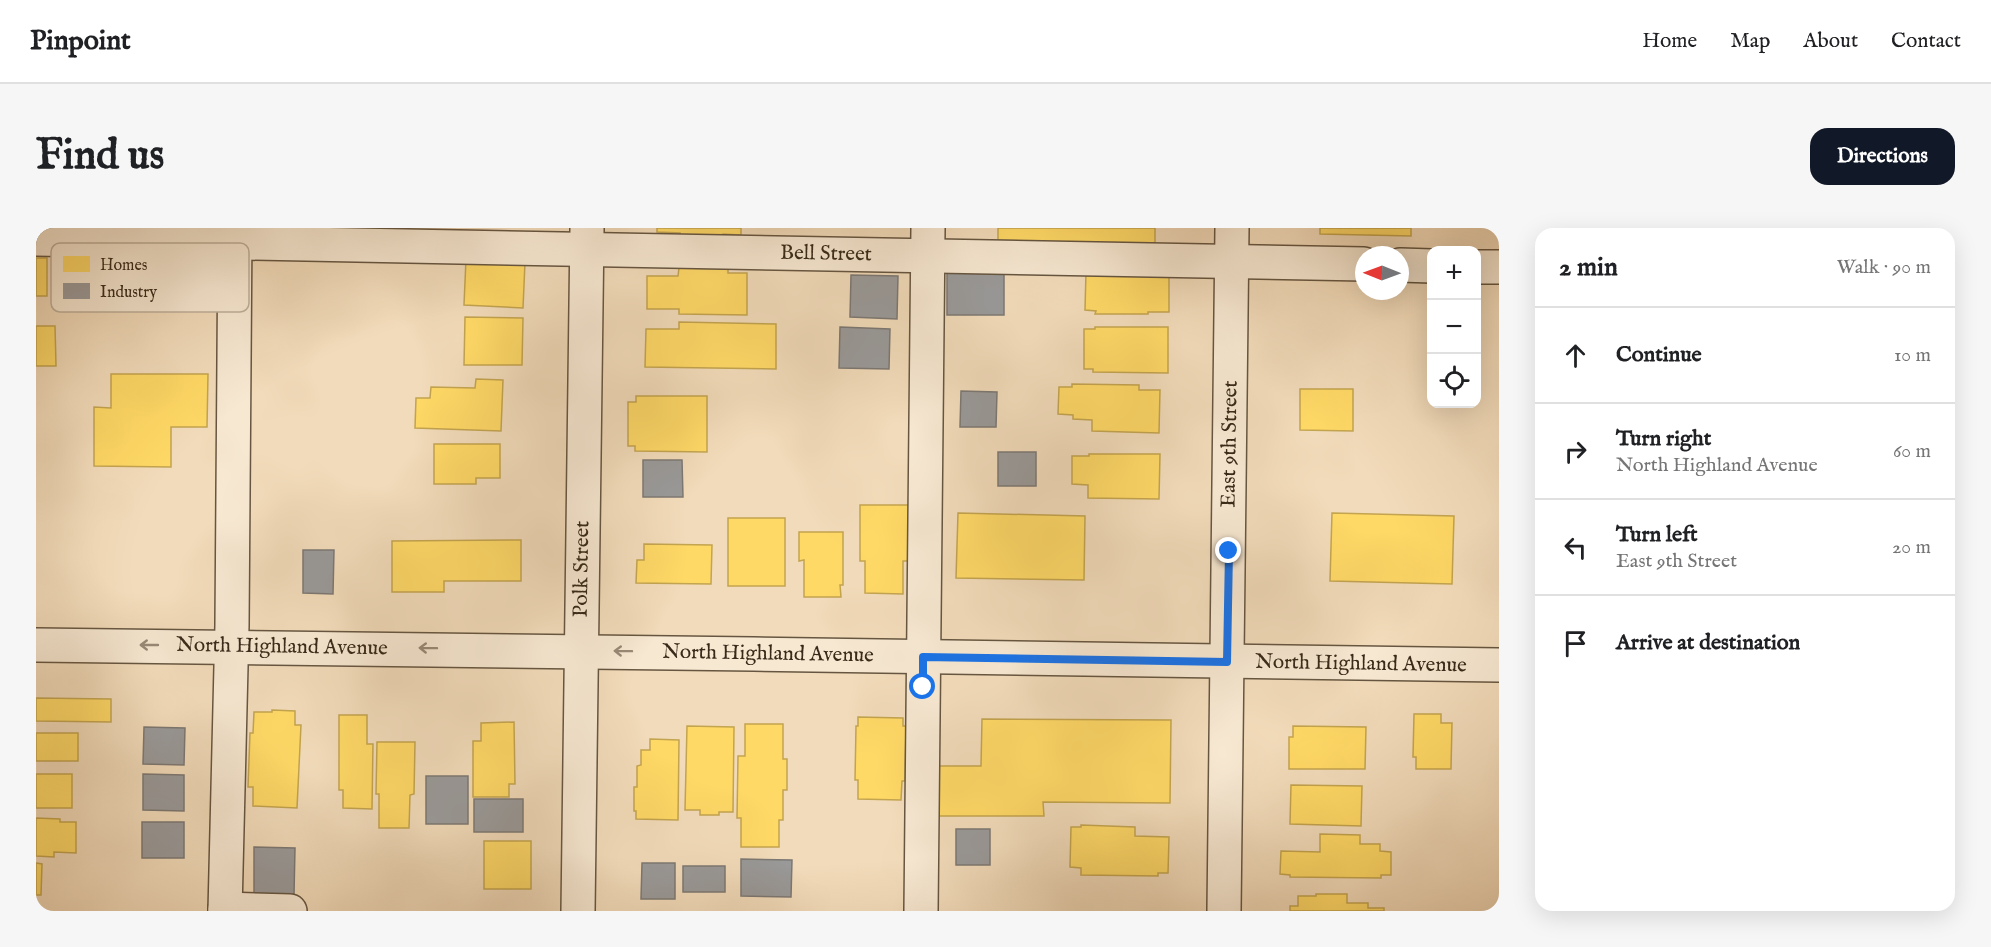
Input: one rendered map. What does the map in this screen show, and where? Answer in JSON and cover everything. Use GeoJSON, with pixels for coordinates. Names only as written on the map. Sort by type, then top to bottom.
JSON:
{"type":"FeatureCollection","features":[{"type":"Feature","properties":{"kind":"street","name":"East 9th Street"},"geometry":{"type":"LineString","coordinates":[[1224,911],[1232,228]]}},
{"type":"Feature","properties":{"kind":"street","name":"Bell Street"},"geometry":{"type":"LineString","coordinates":[[36,239],[235,236],[928,242],[1232,262],[1355,264]]}},
{"type":"Feature","properties":{"kind":"street","name":"Polk Street"},"geometry":{"type":"LineString","coordinates":[[578,911],[587,239]]}},
{"type":"Feature","properties":{"kind":"street"},"geometry":{"type":"LineString","coordinates":[[921,911],[928,242]]}},
{"type":"Feature","properties":{"kind":"street"},"geometry":{"type":"LineString","coordinates":[[1409,265],[1427,266]]}},
{"type":"Feature","properties":{"kind":"street"},"geometry":{"type":"LineString","coordinates":[[1481,267],[1499,267]]}},
{"type":"Feature","properties":{"kind":"street"},"geometry":{"type":"LineString","coordinates":[[234,312],[225,910],[290,911]]}},
{"type":"Feature","properties":{"kind":"street","name":"North Highland Avenue"},"geometry":{"type":"LineString","coordinates":[[36,645],[581,650],[1499,665]]}},
{"type":"Feature","properties":{"kind":"building: Homes"},"geometry":{"type":"Polygon","coordinates":[[[657,228],[741,228],[741,235],[723,234],[723,238],[680,237],[680,233],[657,232],[657,228]]]}},
{"type":"Feature","properties":{"kind":"building: Homes"},"geometry":{"type":"Polygon","coordinates":[[[998,228],[1155,228],[1155,246],[998,243],[998,228]]]}},
{"type":"Feature","properties":{"kind":"building: Homes"},"geometry":{"type":"Polygon","coordinates":[[[1320,228],[1411,228],[1411,236],[1320,234],[1320,228]]]}},
{"type":"Feature","properties":{"kind":"building: Homes"},"geometry":{"type":"Polygon","coordinates":[[[36,258],[47,258],[47,296],[36,296],[36,258]]]}},
{"type":"Feature","properties":{"kind":"building: Homes"},"geometry":{"type":"Polygon","coordinates":[[[466,259],[525,262],[523,308],[464,305],[466,259]]]}},
{"type":"Feature","properties":{"kind":"building: Homes"},"geometry":{"type":"Polygon","coordinates":[[[679,268],[728,269],[728,273],[747,273],[747,315],[679,314],[679,309],[647,309],[647,276],[678,276],[679,268]]]}},
{"type":"Feature","properties":{"kind":"building: Homes"},"geometry":{"type":"Polygon","coordinates":[[[1169,270],[1169,312],[1095,314],[1096,311],[1085,310],[1086,272],[1169,270]]]}},
{"type":"Feature","properties":{"kind":"building: Homes"},"geometry":{"type":"Polygon","coordinates":[[[465,317],[523,318],[522,365],[464,365],[465,317]]]}},
{"type":"Feature","properties":{"kind":"building: Homes"},"geometry":{"type":"Polygon","coordinates":[[[679,322],[776,324],[776,369],[645,367],[646,329],[679,329],[679,322]]]}},
{"type":"Feature","properties":{"kind":"building: Homes"},"geometry":{"type":"Polygon","coordinates":[[[36,326],[55,326],[56,366],[36,366],[36,326]]]}},
{"type":"Feature","properties":{"kind":"building: Homes"},"geometry":{"type":"Polygon","coordinates":[[[1095,327],[1168,327],[1168,373],[1093,372],[1093,369],[1084,369],[1084,329],[1095,329],[1095,327]]]}},
{"type":"Feature","properties":{"kind":"building: Homes"},"geometry":{"type":"Polygon","coordinates":[[[111,374],[208,374],[207,427],[171,427],[171,467],[94,466],[94,407],[111,408],[111,374]]]}},
{"type":"Feature","properties":{"kind":"building: Homes"},"geometry":{"type":"Polygon","coordinates":[[[476,379],[503,380],[501,431],[415,428],[416,398],[430,398],[431,387],[475,388],[476,379]]]}},
{"type":"Feature","properties":{"kind":"building: Homes"},"geometry":{"type":"Polygon","coordinates":[[[1072,384],[1139,385],[1139,390],[1160,390],[1159,433],[1092,431],[1092,420],[1073,419],[1073,415],[1058,414],[1059,387],[1072,387],[1072,384]]]}},
{"type":"Feature","properties":{"kind":"building: Homes"},"geometry":{"type":"Polygon","coordinates":[[[1300,389],[1353,389],[1353,431],[1300,430],[1300,389]]]}},
{"type":"Feature","properties":{"kind":"building: Homes"},"geometry":{"type":"Polygon","coordinates":[[[636,396],[707,396],[707,452],[635,451],[635,446],[628,446],[628,402],[636,402],[636,396]]]}},
{"type":"Feature","properties":{"kind":"building: Homes"},"geometry":{"type":"Polygon","coordinates":[[[434,444],[500,444],[500,478],[476,478],[476,484],[434,484],[434,444]]]}},
{"type":"Feature","properties":{"kind":"building: Homes"},"geometry":{"type":"Polygon","coordinates":[[[1089,454],[1160,454],[1159,499],[1088,498],[1088,485],[1072,484],[1072,456],[1089,456],[1089,454]]]}},
{"type":"Feature","properties":{"kind":"building: Homes"},"geometry":{"type":"Polygon","coordinates":[[[860,505],[912,505],[912,561],[903,561],[903,594],[865,593],[865,561],[860,561],[860,505]]]}},
{"type":"Feature","properties":{"kind":"building: Homes"},"geometry":{"type":"Polygon","coordinates":[[[958,513],[1085,516],[1084,580],[956,578],[958,513]]]}},
{"type":"Feature","properties":{"kind":"building: Homes"},"geometry":{"type":"Polygon","coordinates":[[[1332,513],[1454,516],[1452,584],[1330,581],[1332,513]]]}},
{"type":"Feature","properties":{"kind":"building: Homes"},"geometry":{"type":"Polygon","coordinates":[[[728,518],[785,518],[785,586],[728,586],[728,518]]]}},
{"type":"Feature","properties":{"kind":"building: Homes"},"geometry":{"type":"Polygon","coordinates":[[[799,532],[843,532],[841,597],[804,597],[804,560],[799,561],[799,532]]]}},
{"type":"Feature","properties":{"kind":"building: Homes"},"geometry":{"type":"Polygon","coordinates":[[[521,540],[521,581],[444,581],[444,592],[392,592],[392,541],[521,540]]]}},
{"type":"Feature","properties":{"kind":"building: Homes"},"geometry":{"type":"Polygon","coordinates":[[[644,544],[712,545],[711,584],[636,583],[637,560],[644,560],[644,544]]]}},
{"type":"Feature","properties":{"kind":"building: Homes"},"geometry":{"type":"Polygon","coordinates":[[[36,698],[111,699],[111,722],[36,721],[36,698]]]}},
{"type":"Feature","properties":{"kind":"building: Homes"},"geometry":{"type":"Polygon","coordinates":[[[272,710],[295,711],[295,725],[301,725],[297,808],[253,806],[253,787],[248,787],[250,733],[253,733],[254,712],[272,712],[272,710]]]}},
{"type":"Feature","properties":{"kind":"building: Homes"},"geometry":{"type":"Polygon","coordinates":[[[1414,714],[1441,714],[1441,723],[1452,723],[1451,769],[1416,769],[1416,757],[1413,757],[1414,714]]]}},
{"type":"Feature","properties":{"kind":"building: Homes"},"geometry":{"type":"Polygon","coordinates":[[[339,715],[367,715],[367,744],[373,744],[372,809],[343,808],[343,790],[339,790],[339,715]]]}},
{"type":"Feature","properties":{"kind":"building: Homes"},"geometry":{"type":"Polygon","coordinates":[[[858,717],[903,718],[903,726],[906,726],[905,781],[902,781],[901,800],[858,799],[858,780],[855,780],[858,717]]]}},
{"type":"Feature","properties":{"kind":"building: Homes"},"geometry":{"type":"Polygon","coordinates":[[[982,719],[1171,720],[1170,803],[1043,802],[1044,816],[931,816],[931,766],[981,766],[982,719]]]}},
{"type":"Feature","properties":{"kind":"building: Homes"},"geometry":{"type":"Polygon","coordinates":[[[514,722],[515,784],[509,784],[509,797],[473,797],[473,741],[481,741],[481,723],[514,722]]]}},
{"type":"Feature","properties":{"kind":"building: Homes"},"geometry":{"type":"Polygon","coordinates":[[[745,724],[783,724],[783,759],[787,759],[787,790],[783,790],[783,820],[779,820],[779,847],[741,847],[741,818],[737,818],[738,756],[745,756],[745,724]]]}},
{"type":"Feature","properties":{"kind":"building: Homes"},"geometry":{"type":"Polygon","coordinates":[[[687,726],[734,727],[733,812],[700,815],[700,810],[685,810],[687,726]]]}},
{"type":"Feature","properties":{"kind":"building: Homes"},"geometry":{"type":"Polygon","coordinates":[[[1293,726],[1366,727],[1365,769],[1289,769],[1289,737],[1293,737],[1293,726]]]}},
{"type":"Feature","properties":{"kind":"building: Homes"},"geometry":{"type":"Polygon","coordinates":[[[36,733],[78,733],[78,761],[36,761],[36,733]]]}},
{"type":"Feature","properties":{"kind":"building: Homes"},"geometry":{"type":"Polygon","coordinates":[[[650,739],[679,740],[678,820],[636,819],[634,787],[637,787],[637,766],[641,765],[641,750],[650,750],[650,739]]]}},
{"type":"Feature","properties":{"kind":"building: Homes"},"geometry":{"type":"Polygon","coordinates":[[[377,742],[415,742],[414,794],[410,795],[409,828],[379,828],[379,794],[376,794],[377,742]]]}},
{"type":"Feature","properties":{"kind":"building: Homes"},"geometry":{"type":"Polygon","coordinates":[[[36,774],[72,774],[72,808],[36,808],[36,774]]]}},
{"type":"Feature","properties":{"kind":"building: Homes"},"geometry":{"type":"Polygon","coordinates":[[[1291,785],[1362,786],[1361,826],[1290,824],[1291,785]]]}},
{"type":"Feature","properties":{"kind":"building: Homes"},"geometry":{"type":"Polygon","coordinates":[[[36,818],[76,822],[76,853],[54,852],[54,857],[36,856],[36,818]]]}},
{"type":"Feature","properties":{"kind":"building: Homes"},"geometry":{"type":"Polygon","coordinates":[[[1081,825],[1135,827],[1135,836],[1169,837],[1168,873],[1158,873],[1158,876],[1081,875],[1081,868],[1070,867],[1071,827],[1081,827],[1081,825]]]}},
{"type":"Feature","properties":{"kind":"building: Homes"},"geometry":{"type":"Polygon","coordinates":[[[1320,834],[1360,835],[1360,844],[1380,844],[1380,851],[1391,852],[1391,875],[1381,875],[1381,878],[1290,877],[1290,875],[1280,874],[1281,851],[1320,852],[1320,834]]]}},
{"type":"Feature","properties":{"kind":"building: Homes"},"geometry":{"type":"Polygon","coordinates":[[[484,841],[531,841],[531,889],[484,889],[484,841]]]}},
{"type":"Feature","properties":{"kind":"building: Homes"},"geometry":{"type":"Polygon","coordinates":[[[36,863],[42,864],[41,895],[36,895],[36,863]]]}},
{"type":"Feature","properties":{"kind":"building: Homes"},"geometry":{"type":"Polygon","coordinates":[[[1316,894],[1347,894],[1347,903],[1368,903],[1368,908],[1384,908],[1384,911],[1290,911],[1290,906],[1298,906],[1298,896],[1316,896],[1316,894]]]}},
{"type":"Feature","properties":{"kind":"building: Industry"},"geometry":{"type":"Polygon","coordinates":[[[947,273],[1004,274],[1004,315],[947,315],[947,273]]]}},
{"type":"Feature","properties":{"kind":"building: Industry"},"geometry":{"type":"Polygon","coordinates":[[[851,275],[898,276],[897,319],[850,317],[851,275]]]}},
{"type":"Feature","properties":{"kind":"building: Industry"},"geometry":{"type":"Polygon","coordinates":[[[840,327],[890,329],[889,369],[839,368],[840,327]]]}},
{"type":"Feature","properties":{"kind":"building: Industry"},"geometry":{"type":"Polygon","coordinates":[[[961,391],[997,392],[996,427],[960,427],[961,391]]]}},
{"type":"Feature","properties":{"kind":"building: Industry"},"geometry":{"type":"Polygon","coordinates":[[[998,452],[1036,452],[1036,486],[998,486],[998,452]]]}},
{"type":"Feature","properties":{"kind":"building: Industry"},"geometry":{"type":"Polygon","coordinates":[[[643,460],[682,460],[683,497],[643,497],[643,460]]]}},
{"type":"Feature","properties":{"kind":"building: Industry"},"geometry":{"type":"Polygon","coordinates":[[[303,550],[334,550],[333,594],[303,593],[303,550]]]}},
{"type":"Feature","properties":{"kind":"building: Industry"},"geometry":{"type":"Polygon","coordinates":[[[144,727],[185,728],[184,765],[143,764],[144,727]]]}},
{"type":"Feature","properties":{"kind":"building: Industry"},"geometry":{"type":"Polygon","coordinates":[[[143,774],[184,775],[184,811],[143,810],[143,774]]]}},
{"type":"Feature","properties":{"kind":"building: Industry"},"geometry":{"type":"Polygon","coordinates":[[[426,776],[468,776],[468,824],[426,824],[426,776]]]}},
{"type":"Feature","properties":{"kind":"building: Industry"},"geometry":{"type":"Polygon","coordinates":[[[474,799],[523,799],[523,832],[474,832],[474,799]]]}},
{"type":"Feature","properties":{"kind":"building: Industry"},"geometry":{"type":"Polygon","coordinates":[[[142,822],[184,822],[184,858],[142,858],[142,822]]]}},
{"type":"Feature","properties":{"kind":"building: Industry"},"geometry":{"type":"Polygon","coordinates":[[[956,829],[990,829],[990,865],[956,865],[956,829]]]}},
{"type":"Feature","properties":{"kind":"building: Industry"},"geometry":{"type":"Polygon","coordinates":[[[254,847],[295,848],[294,895],[254,895],[254,847]]]}},
{"type":"Feature","properties":{"kind":"building: Industry"},"geometry":{"type":"Polygon","coordinates":[[[741,859],[792,860],[791,897],[741,896],[741,859]]]}},
{"type":"Feature","properties":{"kind":"building: Industry"},"geometry":{"type":"Polygon","coordinates":[[[642,863],[675,863],[675,899],[641,899],[642,863]]]}},
{"type":"Feature","properties":{"kind":"building: Industry"},"geometry":{"type":"Polygon","coordinates":[[[683,866],[725,866],[725,892],[683,892],[683,866]]]}},
{"type":"Feature","properties":{"kind":"route"},"geometry":{"type":"LineString","coordinates":[[923,687],[923,657],[1227,662],[1229,551]]}}]}
